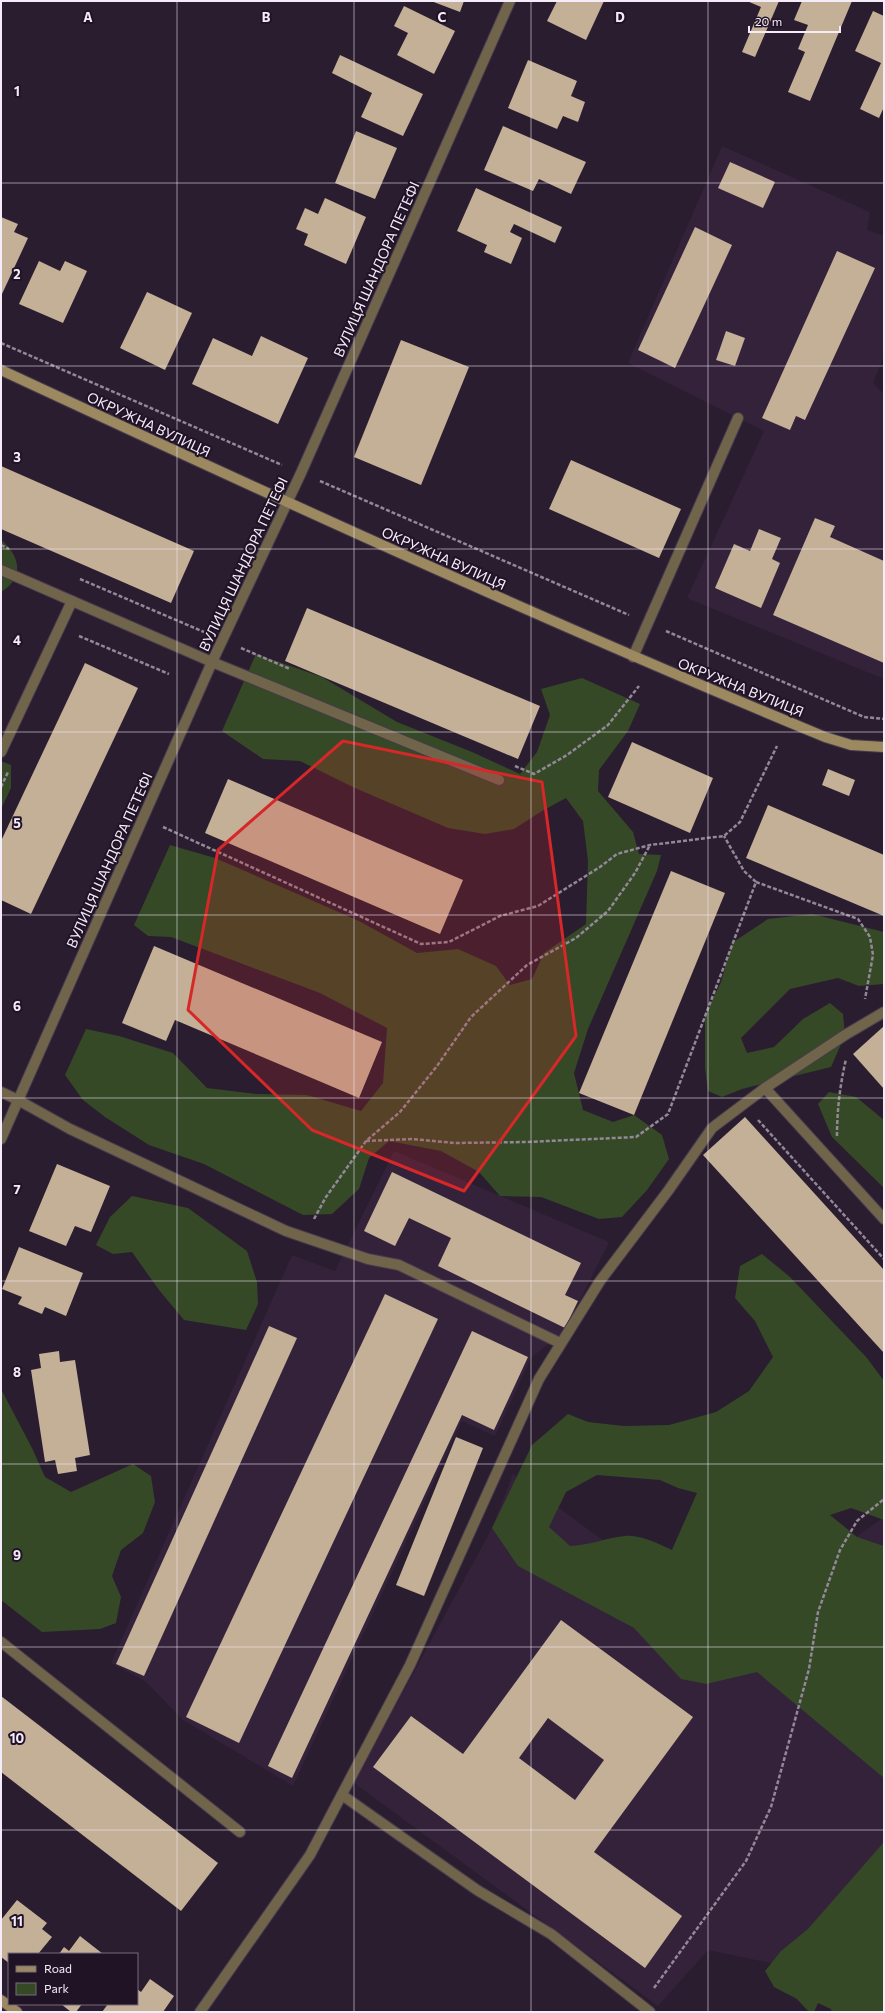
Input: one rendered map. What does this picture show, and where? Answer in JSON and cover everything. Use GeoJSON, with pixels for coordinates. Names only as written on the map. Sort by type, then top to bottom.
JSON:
{"type":"FeatureCollection","features":[{"type":"Feature","properties":{"kind":"street","name":"ВУЛИЦЯ ШАНДОРА ПЕТЕФІ"},"geometry":{"type":"LineString","coordinates":[[1,1139],[212,662],[302,473],[510,1]]}},
{"type":"Feature","properties":{"kind":"street","name":"ОКРУЖНА ВУЛИЦЯ"},"geometry":{"type":"LineString","coordinates":[[1,370],[288,503],[633,657],[824,737],[851,745],[884,747]]}},
{"type":"Feature","properties":{"kind":"street"},"geometry":{"type":"LineString","coordinates":[[633,657],[738,418]]}},
{"type":"Feature","properties":{"kind":"street"},"geometry":{"type":"LineString","coordinates":[[1,570],[212,662],[499,780]]}},
{"type":"Feature","properties":{"kind":"street"},"geometry":{"type":"LineString","coordinates":[[1,752],[72,601]]}},
{"type":"Feature","properties":{"kind":"street"},"geometry":{"type":"LineString","coordinates":[[200,2012],[310,1855],[410,1665],[539,1379],[600,1281],[668,1191],[712,1128],[765,1088],[884,1012]]}},
{"type":"Feature","properties":{"kind":"street"},"geometry":{"type":"LineString","coordinates":[[765,1088],[884,1220]]}},
{"type":"Feature","properties":{"kind":"street"},"geometry":{"type":"LineString","coordinates":[[1,1092],[70,1129],[286,1231],[368,1259],[398,1265],[560,1343]]}},
{"type":"Feature","properties":{"kind":"street"},"geometry":{"type":"LineString","coordinates":[[1,1642],[240,1832]]}},
{"type":"Feature","properties":{"kind":"street"},"geometry":{"type":"LineString","coordinates":[[342,1795],[477,1890],[551,1934],[640,2006],[650,2012]]}},
{"type":"Feature","properties":{"kind":"street"},"geometry":{"type":"LineString","coordinates":[[1,2000],[17,2012]]}},
{"type":"Feature","properties":{"kind":"path"},"geometry":{"type":"LineString","coordinates":[[1,343],[864,717],[884,719]]}},
{"type":"Feature","properties":{"kind":"path"},"geometry":{"type":"LineString","coordinates":[[1,545],[16,552]]}},
{"type":"Feature","properties":{"kind":"path"},"geometry":{"type":"LineString","coordinates":[[74,577],[295,671]]}},
{"type":"Feature","properties":{"kind":"path"},"geometry":{"type":"LineString","coordinates":[[74,633],[169,674]]}},
{"type":"Feature","properties":{"kind":"path"},"geometry":{"type":"LineString","coordinates":[[513,764],[534,774],[567,755],[608,725],[639,686]]}},
{"type":"Feature","properties":{"kind":"path"},"geometry":{"type":"LineString","coordinates":[[163,827],[421,944],[449,942],[500,916],[538,906],[600,867],[617,854],[650,845],[724,836],[740,822],[777,746]]}},
{"type":"Feature","properties":{"kind":"path"},"geometry":{"type":"LineString","coordinates":[[1,787],[11,766]]}},
{"type":"Feature","properties":{"kind":"path"},"geometry":{"type":"LineString","coordinates":[[724,836],[744,871],[756,882],[858,919],[870,937],[873,955],[868,984],[842,1079],[837,1115],[836,1167]]}},
{"type":"Feature","properties":{"kind":"path"},"geometry":{"type":"LineString","coordinates":[[312,1225],[326,1197],[366,1141],[400,1112],[437,1066],[472,1017],[527,965],[576,938],[608,910],[635,873],[650,845]]}},
{"type":"Feature","properties":{"kind":"path"},"geometry":{"type":"LineString","coordinates":[[366,1141],[412,1138],[455,1143],[526,1142],[636,1137],[668,1114],[756,882]]}},
{"type":"Feature","properties":{"kind":"path"},"geometry":{"type":"LineString","coordinates":[[640,2006],[746,1861],[771,1808],[810,1669],[818,1612],[840,1550],[857,1521],[884,1499]]}},
{"type":"Feature","properties":{"kind":"highlighted area"},"geometry":{"type":"Polygon","coordinates":[[[343,741],[542,782],[576,1036],[464,1191],[312,1130],[188,1010],[218,850],[343,741]]]}},
{"type":"Feature","properties":{"kind":"shaded area"},"geometry":{"type":"Polygon","coordinates":[[[722,146],[870,212],[867,230],[884,236],[884,356],[873,383],[884,394],[884,679],[687,598],[764,431],[628,363],[722,146]]]}},
{"type":"Feature","properties":{"kind":"shaded area"},"geometry":{"type":"Polygon","coordinates":[[[394,1151],[609,1242],[565,1330],[531,1358],[495,1436],[462,1421],[293,1786],[183,1720],[145,1681],[111,1663],[292,1255],[335,1271],[394,1151]]]}},
{"type":"Feature","properties":{"kind":"shaded area"},"geometry":{"type":"Polygon","coordinates":[[[725,1430],[856,1537],[884,1517],[884,1876],[803,1970],[708,1950],[658,2006],[354,1783],[492,1528],[513,1474],[658,1581],[725,1430]]]}},
{"type":"Feature","properties":{"kind":"green space"},"geometry":{"type":"Polygon","coordinates":[[[1,540],[14,555],[17,573],[12,583],[1,592],[1,540]]]}},
{"type":"Feature","properties":{"kind":"green space"},"geometry":{"type":"Polygon","coordinates":[[[256,654],[322,677],[397,722],[472,752],[520,774],[537,752],[550,715],[541,689],[582,678],[640,704],[628,731],[599,770],[598,791],[633,832],[639,854],[661,855],[657,871],[588,1029],[574,1073],[583,1110],[613,1122],[634,1115],[662,1135],[669,1159],[647,1190],[622,1217],[599,1219],[541,1197],[500,1196],[479,1172],[441,1151],[389,1141],[369,1158],[359,1189],[332,1214],[303,1215],[204,1164],[149,1145],[105,1117],[83,1100],[65,1075],[86,1029],[119,1036],[173,1053],[207,1088],[257,1094],[307,1095],[361,1111],[383,1083],[387,1028],[320,993],[171,937],[148,936],[134,925],[170,845],[215,858],[277,885],[359,921],[417,953],[458,949],[496,966],[510,985],[532,979],[544,953],[586,924],[588,861],[583,821],[566,798],[514,829],[485,834],[448,828],[355,788],[300,761],[263,759],[222,731],[256,654]]]}},
{"type":"Feature","properties":{"kind":"green space"},"geometry":{"type":"Polygon","coordinates":[[[1,761],[11,765],[11,788],[1,809],[1,761]]]}},
{"type":"Feature","properties":{"kind":"green space"},"geometry":{"type":"Polygon","coordinates":[[[812,914],[884,932],[884,984],[859,986],[838,978],[790,989],[741,1038],[747,1053],[774,1047],[803,1019],[830,1003],[843,1014],[845,1035],[831,1067],[742,1089],[722,1097],[708,1091],[705,1068],[705,1015],[721,982],[732,943],[768,919],[812,914]]]}},
{"type":"Feature","properties":{"kind":"green space"},"geometry":{"type":"Polygon","coordinates":[[[829,1092],[856,1097],[884,1120],[884,1188],[832,1137],[818,1104],[829,1092]]]}},
{"type":"Feature","properties":{"kind":"green space"},"geometry":{"type":"Polygon","coordinates":[[[132,1196],[188,1208],[247,1251],[257,1282],[258,1304],[246,1330],[184,1320],[159,1290],[132,1252],[113,1254],[96,1245],[110,1217],[132,1196]]]}},
{"type":"Feature","properties":{"kind":"green space"},"geometry":{"type":"Polygon","coordinates":[[[762,1254],[790,1277],[867,1358],[884,1381],[884,1520],[851,1508],[830,1515],[857,1537],[884,1546],[884,1778],[757,1672],[706,1684],[681,1679],[634,1628],[518,1566],[492,1528],[532,1445],[568,1414],[588,1422],[624,1426],[669,1425],[716,1412],[749,1391],[773,1357],[755,1321],[735,1298],[740,1266],[762,1254]],[[597,1475],[566,1492],[549,1527],[570,1546],[618,1537],[636,1536],[672,1550],[697,1493],[678,1488],[660,1480],[597,1475]]]}},
{"type":"Feature","properties":{"kind":"green space"},"geometry":{"type":"Polygon","coordinates":[[[1,1389],[32,1448],[45,1477],[71,1492],[133,1464],[151,1476],[155,1502],[143,1533],[121,1550],[112,1576],[121,1597],[116,1623],[100,1629],[42,1632],[1,1600],[1,1389]]]}},
{"type":"Feature","properties":{"kind":"green space"},"geometry":{"type":"Polygon","coordinates":[[[884,1842],[884,2012],[832,2012],[831,2009],[818,2003],[814,2012],[809,2012],[797,1999],[774,1987],[765,1971],[781,1951],[808,1929],[884,1842]]]}},
{"type":"Feature","properties":{"kind":"building"},"geometry":{"type":"Polygon","coordinates":[[[431,1],[464,1],[460,12],[431,1]]]}},
{"type":"Feature","properties":{"kind":"building"},"geometry":{"type":"Polygon","coordinates":[[[557,1],[604,1],[586,40],[547,21],[557,1]]]}},
{"type":"Feature","properties":{"kind":"building"},"geometry":{"type":"Polygon","coordinates":[[[747,1],[779,1],[755,57],[742,52],[761,7],[747,1]]]}},
{"type":"Feature","properties":{"kind":"building"},"geometry":{"type":"Polygon","coordinates":[[[802,1],[852,1],[810,101],[788,92],[805,52],[798,49],[808,25],[794,20],[802,1]]]}},
{"type":"Feature","properties":{"kind":"building"},"geometry":{"type":"Polygon","coordinates":[[[404,6],[455,31],[434,74],[397,55],[408,33],[394,26],[404,6]]]}},
{"type":"Feature","properties":{"kind":"building"},"geometry":{"type":"Polygon","coordinates":[[[873,11],[884,16],[884,107],[879,118],[860,109],[881,63],[855,51],[873,11]]]}},
{"type":"Feature","properties":{"kind":"building"},"geometry":{"type":"Polygon","coordinates":[[[340,55],[423,94],[403,136],[361,117],[372,93],[332,73],[340,55]]]}},
{"type":"Feature","properties":{"kind":"building"},"geometry":{"type":"Polygon","coordinates":[[[528,60],[577,81],[571,96],[585,102],[578,122],[563,116],[557,129],[508,108],[528,60]]]}},
{"type":"Feature","properties":{"kind":"building"},"geometry":{"type":"Polygon","coordinates":[[[503,126],[586,162],[571,194],[539,179],[533,191],[484,170],[503,126]]]}},
{"type":"Feature","properties":{"kind":"building"},"geometry":{"type":"Polygon","coordinates":[[[356,131],[397,148],[375,199],[335,183],[356,131]]]}},
{"type":"Feature","properties":{"kind":"building"},"geometry":{"type":"Polygon","coordinates":[[[730,162],[775,182],[763,208],[718,188],[730,162]]]}},
{"type":"Feature","properties":{"kind":"building"},"geometry":{"type":"Polygon","coordinates":[[[476,188],[562,227],[555,243],[514,224],[510,232],[522,238],[511,264],[484,252],[487,245],[457,231],[476,188]]]}},
{"type":"Feature","properties":{"kind":"building"},"geometry":{"type":"Polygon","coordinates":[[[325,198],[366,217],[346,264],[304,245],[308,234],[296,229],[305,208],[318,214],[325,198]]]}},
{"type":"Feature","properties":{"kind":"building"},"geometry":{"type":"Polygon","coordinates":[[[1,217],[18,224],[14,232],[28,238],[2,294],[1,217]]]}},
{"type":"Feature","properties":{"kind":"building"},"geometry":{"type":"Polygon","coordinates":[[[695,227],[732,245],[675,368],[638,350],[695,227]]]}},
{"type":"Feature","properties":{"kind":"building"},"geometry":{"type":"Polygon","coordinates":[[[837,251],[875,268],[805,420],[796,416],[790,430],[762,418],[837,251]]]}},
{"type":"Feature","properties":{"kind":"building"},"geometry":{"type":"Polygon","coordinates":[[[39,261],[60,271],[65,261],[87,271],[63,323],[19,304],[39,261]]]}},
{"type":"Feature","properties":{"kind":"building"},"geometry":{"type":"Polygon","coordinates":[[[147,292],[192,313],[165,370],[120,348],[147,292]]]}},
{"type":"Feature","properties":{"kind":"building"},"geometry":{"type":"Polygon","coordinates":[[[726,331],[745,338],[735,366],[716,360],[726,331]]]}},
{"type":"Feature","properties":{"kind":"building"},"geometry":{"type":"Polygon","coordinates":[[[261,336],[308,358],[278,424],[192,384],[213,338],[252,356],[261,336]]]}},
{"type":"Feature","properties":{"kind":"building"},"geometry":{"type":"Polygon","coordinates":[[[401,340],[469,367],[421,485],[354,457],[401,340]]]}},
{"type":"Feature","properties":{"kind":"building"},"geometry":{"type":"Polygon","coordinates":[[[571,460],[681,509],[659,558],[549,509],[571,460]]]}},
{"type":"Feature","properties":{"kind":"building"},"geometry":{"type":"Polygon","coordinates":[[[1,466],[194,551],[171,603],[1,529],[1,466]]]}},
{"type":"Feature","properties":{"kind":"building"},"geometry":{"type":"Polygon","coordinates":[[[815,518],[835,526],[830,537],[884,561],[884,663],[773,615],[815,518]]]}},
{"type":"Feature","properties":{"kind":"building"},"geometry":{"type":"Polygon","coordinates":[[[759,529],[781,538],[772,559],[780,563],[761,608],[715,588],[734,544],[750,551],[759,529]]]}},
{"type":"Feature","properties":{"kind":"building"},"geometry":{"type":"Polygon","coordinates":[[[307,608],[540,706],[518,759],[285,661],[307,608]]]}},
{"type":"Feature","properties":{"kind":"building"},"geometry":{"type":"Polygon","coordinates":[[[85,663],[138,688],[31,914],[1,900],[1,841],[85,663]]]}},
{"type":"Feature","properties":{"kind":"building"},"geometry":{"type":"Polygon","coordinates":[[[632,742],[713,778],[690,833],[608,797],[632,742]]]}},
{"type":"Feature","properties":{"kind":"building"},"geometry":{"type":"Polygon","coordinates":[[[828,769],[855,780],[849,796],[822,785],[828,769]]]}},
{"type":"Feature","properties":{"kind":"building"},"geometry":{"type":"Polygon","coordinates":[[[228,779],[463,880],[440,934],[205,833],[228,779]]]}},
{"type":"Feature","properties":{"kind":"building"},"geometry":{"type":"Polygon","coordinates":[[[768,805],[884,855],[884,916],[746,858],[768,805]]]}},
{"type":"Feature","properties":{"kind":"building"},"geometry":{"type":"Polygon","coordinates":[[[671,871],[725,893],[634,1115],[579,1093],[671,871]]]}},
{"type":"Feature","properties":{"kind":"building"},"geometry":{"type":"Polygon","coordinates":[[[154,946],[382,1042],[359,1098],[175,1020],[166,1041],[122,1023],[154,946]]]}},
{"type":"Feature","properties":{"kind":"building"},"geometry":{"type":"Polygon","coordinates":[[[884,1026],[884,1089],[853,1054],[884,1026]]]}},
{"type":"Feature","properties":{"kind":"building"},"geometry":{"type":"Polygon","coordinates":[[[745,1117],[884,1270],[884,1353],[703,1155],[745,1117]]]}},
{"type":"Feature","properties":{"kind":"building"},"geometry":{"type":"Polygon","coordinates":[[[57,1164],[110,1186],[91,1232],[75,1226],[66,1246],[29,1231],[57,1164]]]}},
{"type":"Feature","properties":{"kind":"building"},"geometry":{"type":"Polygon","coordinates":[[[392,1172],[581,1263],[565,1295],[578,1301],[565,1328],[438,1266],[451,1238],[409,1218],[395,1246],[364,1231],[392,1172]]]}},
{"type":"Feature","properties":{"kind":"building"},"geometry":{"type":"Polygon","coordinates":[[[19,1247],[83,1273],[66,1316],[45,1307],[42,1314],[18,1304],[22,1297],[2,1289],[19,1247]]]}},
{"type":"Feature","properties":{"kind":"building"},"geometry":{"type":"Polygon","coordinates":[[[385,1294],[438,1319],[239,1743],[186,1717],[385,1294]]]}},
{"type":"Feature","properties":{"kind":"building"},"geometry":{"type":"Polygon","coordinates":[[[269,1326],[297,1338],[144,1676],[116,1664],[269,1326]]]}},
{"type":"Feature","properties":{"kind":"building"},"geometry":{"type":"Polygon","coordinates":[[[472,1331],[528,1357],[494,1430],[462,1415],[292,1778],[268,1766],[472,1331]]]}},
{"type":"Feature","properties":{"kind":"building"},"geometry":{"type":"Polygon","coordinates":[[[59,1351],[60,1362],[75,1360],[90,1455],[75,1458],[77,1471],[58,1474],[55,1460],[45,1462],[31,1370],[41,1368],[39,1354],[59,1351]]]}},
{"type":"Feature","properties":{"kind":"building"},"geometry":{"type":"Polygon","coordinates":[[[456,1437],[483,1448],[424,1596],[396,1585],[456,1437]]]}},
{"type":"Feature","properties":{"kind":"building"},"geometry":{"type":"Polygon","coordinates":[[[561,1620],[693,1717],[594,1852],[682,1916],[645,1968],[373,1767],[411,1716],[463,1754],[561,1620]],[[548,1718],[519,1758],[575,1800],[604,1760],[548,1718]]]}},
{"type":"Feature","properties":{"kind":"building"},"geometry":{"type":"Polygon","coordinates":[[[1,1696],[218,1863],[181,1911],[1,1772],[1,1696]]]}},
{"type":"Feature","properties":{"kind":"building"},"geometry":{"type":"Polygon","coordinates":[[[17,1900],[47,1923],[42,1929],[52,1937],[39,1953],[8,1953],[8,1962],[1,1957],[1,1920],[17,1900]]]}},
{"type":"Feature","properties":{"kind":"building"},"geometry":{"type":"Polygon","coordinates":[[[80,1936],[102,1953],[60,1953],[64,1947],[69,1951],[80,1936]]]}},
{"type":"Feature","properties":{"kind":"building"},"geometry":{"type":"Polygon","coordinates":[[[150,1979],[174,1996],[163,2012],[102,2012],[107,2005],[138,2005],[138,1990],[141,1992],[150,1979]]]}},
{"type":"Feature","properties":{"kind":"building"},"geometry":{"type":"Polygon","coordinates":[[[62,2005],[81,2005],[76,2012],[71,2012],[62,2005]]]}}]}
